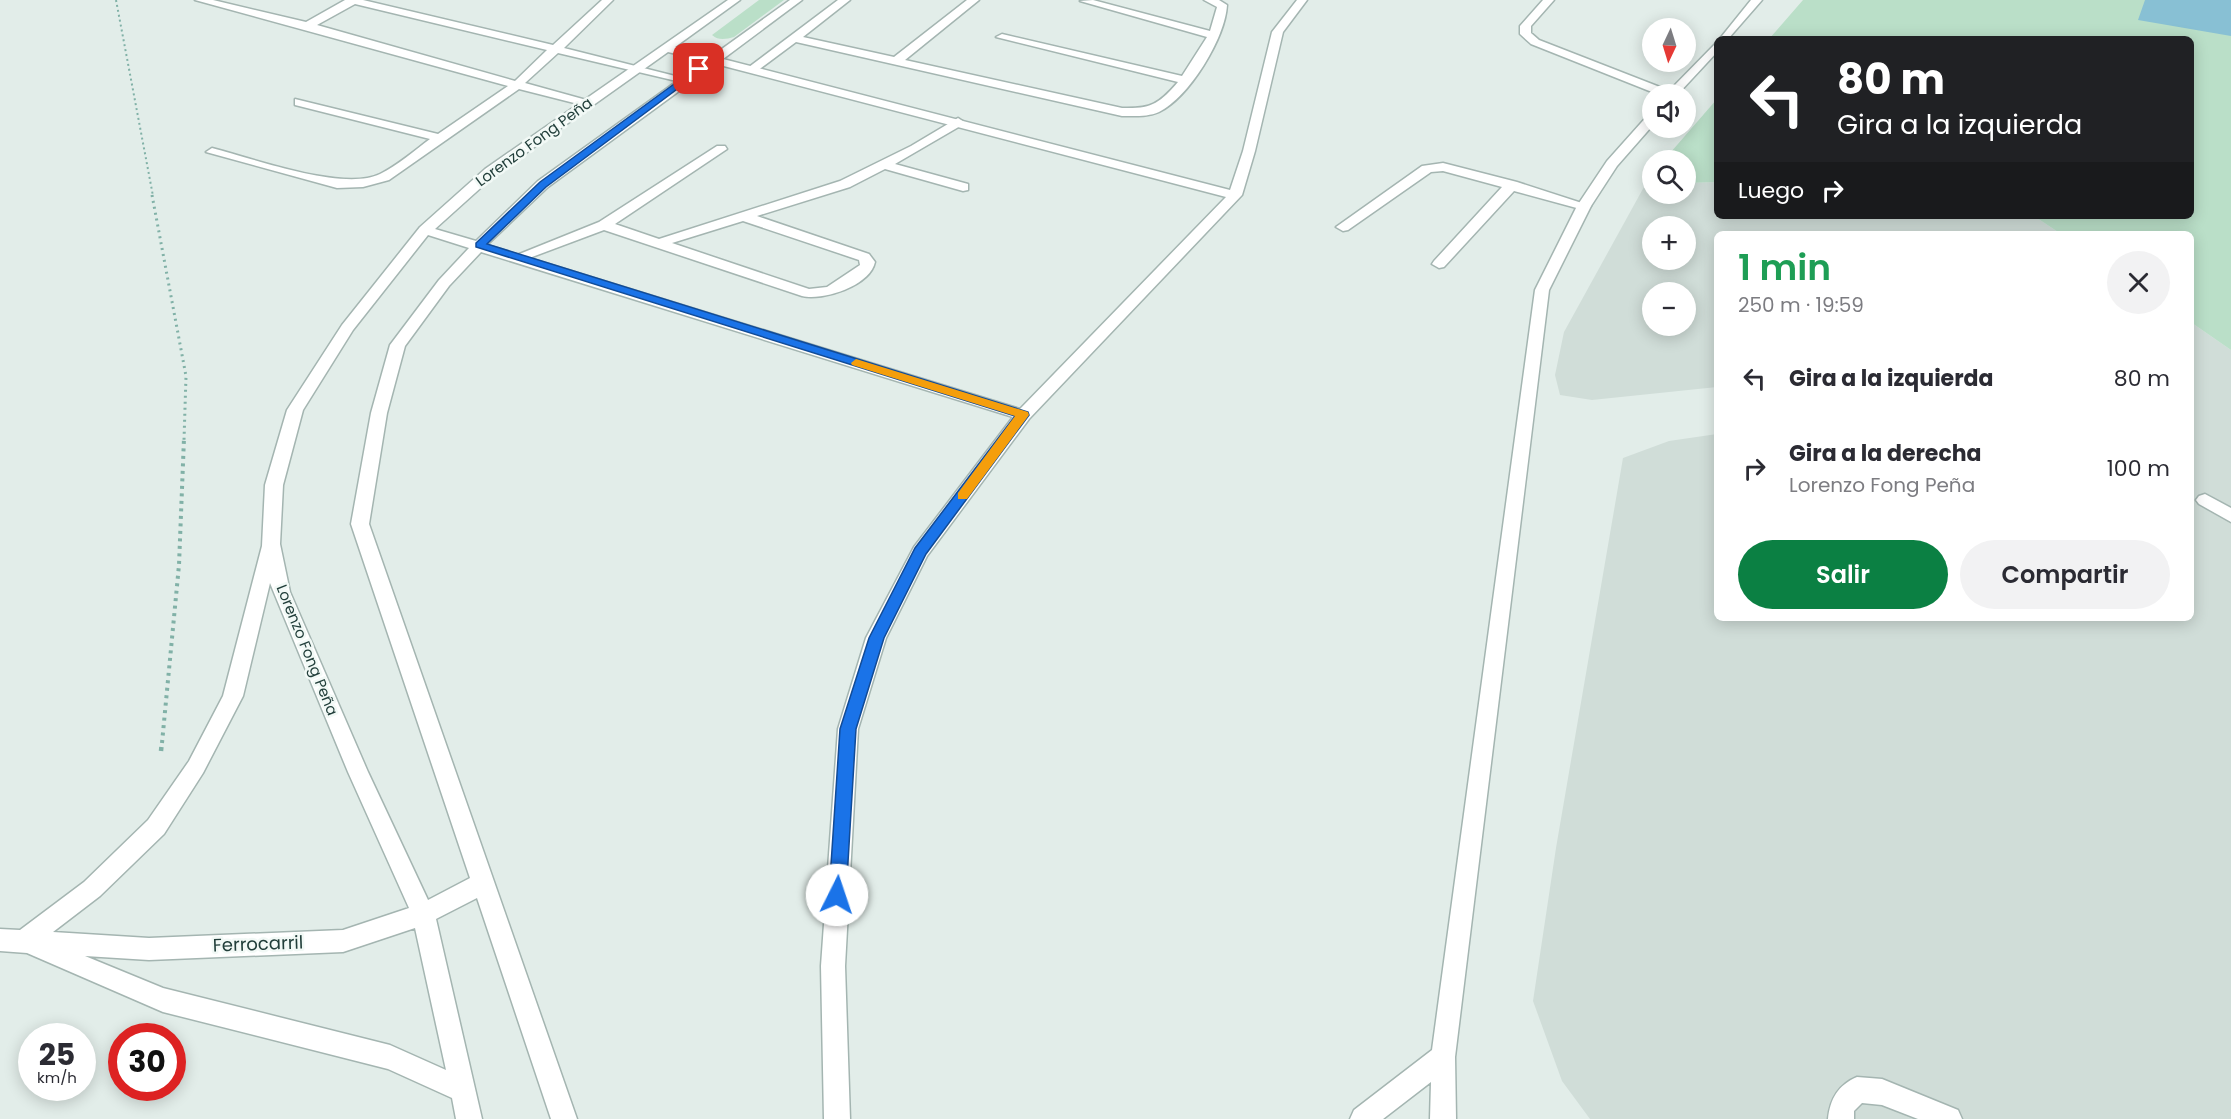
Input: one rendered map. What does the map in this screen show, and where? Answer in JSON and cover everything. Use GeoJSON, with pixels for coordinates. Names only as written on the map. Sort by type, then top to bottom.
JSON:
{"type":"FeatureCollection","features":[{"type":"Feature","properties":{"kind":"street"},"geometry":{"type":"LineString","coordinates":[[201,0],[307,26],[586,104]]}},
{"type":"Feature","properties":{"kind":"street"},"geometry":{"type":"LineString","coordinates":[[307,26],[352,0],[635,70],[685,80]]}},
{"type":"Feature","properties":{"kind":"street"},"geometry":{"type":"LineString","coordinates":[[212,152],[337,184],[363,183],[384,177],[517,85],[608,0]]}},
{"type":"Feature","properties":{"kind":"street","name":"Lorenzo Fong Peña"},"geometry":{"type":"LineString","coordinates":[[469,1119],[465,1091],[423,914],[358,772],[281,592],[271,544],[274,485],[295,410],[347,328],[425,230],[490,172],[735,0]]}},
{"type":"Feature","properties":{"kind":"street"},"geometry":{"type":"LineString","coordinates":[[564,1119],[481,884],[360,524],[379,413],[398,345],[444,283],[479,245],[543,184],[797,0]]}},
{"type":"Feature","properties":{"kind":"street"},"geometry":{"type":"LineString","coordinates":[[753,69],[845,0]]}},
{"type":"Feature","properties":{"kind":"street"},"geometry":{"type":"LineString","coordinates":[[896,61],[974,0]]}},
{"type":"Feature","properties":{"kind":"street"},"geometry":{"type":"LineString","coordinates":[[794,38],[1122,112],[1156,109],[1187,81],[1213,35],[1223,10],[1222,5],[1209,0]]}},
{"type":"Feature","properties":{"kind":"street"},"geometry":{"type":"LineString","coordinates":[[837,1119],[833,966],[848,729],[876,638],[920,552],[1023,415],[1235,195],[1249,151],[1278,32],[1302,0]]}},
{"type":"Feature","properties":{"kind":"street"},"geometry":{"type":"LineString","coordinates":[[1549,0],[1525,26],[1526,34],[1535,42],[1642,84]]}},
{"type":"Feature","properties":{"kind":"street"},"geometry":{"type":"LineString","coordinates":[[1725,36],[1757,0]]}},
{"type":"Feature","properties":{"kind":"street"},"geometry":{"type":"LineString","coordinates":[[1085,1],[1213,35]]}},
{"type":"Feature","properties":{"kind":"street"},"geometry":{"type":"LineString","coordinates":[[1002,37],[1187,81]]}},
{"type":"Feature","properties":{"kind":"street"},"geometry":{"type":"LineString","coordinates":[[666,48],[1235,195]]}},
{"type":"Feature","properties":{"kind":"street"},"geometry":{"type":"LineString","coordinates":[[1681,84],[1714,48]]}},
{"type":"Feature","properties":{"kind":"street"},"geometry":{"type":"LineString","coordinates":[[299,102],[439,138]]}},
{"type":"Feature","properties":{"kind":"street"},"geometry":{"type":"LineString","coordinates":[[656,244],[844,184],[884,165],[958,122]]}},
{"type":"Feature","properties":{"kind":"street"},"geometry":{"type":"LineString","coordinates":[[1443,1119],[1443,1058],[1542,290],[1584,206],[1612,164],[1642,130]]}},
{"type":"Feature","properties":{"kind":"street"},"geometry":{"type":"LineString","coordinates":[[519,257],[604,225],[722,149]]}},
{"type":"Feature","properties":{"kind":"street"},"geometry":{"type":"LineString","coordinates":[[884,165],[963,187]]}},
{"type":"Feature","properties":{"kind":"street"},"geometry":{"type":"LineString","coordinates":[[1342,227],[1428,169],[1443,166],[1584,206]]}},
{"type":"Feature","properties":{"kind":"street"},"geometry":{"type":"LineString","coordinates":[[1439,264],[1512,185]]}},
{"type":"Feature","properties":{"kind":"street"},"geometry":{"type":"LineString","coordinates":[[604,225],[807,294],[820,295],[832,292],[867,267],[868,262],[864,257],[742,216]]}},
{"type":"Feature","properties":{"kind":"street"},"geometry":{"type":"LineString","coordinates":[[425,230],[519,257],[1023,415]]}},
{"type":"Feature","properties":{"kind":"street"},"geometry":{"type":"LineString","coordinates":[[2205,500],[2231,516]]}},
{"type":"Feature","properties":{"kind":"street"},"geometry":{"type":"LineString","coordinates":[[12,941],[92,889],[156,827],[196,767],[233,696],[271,544]]}},
{"type":"Feature","properties":{"kind":"street","name":"Ferrocarril"},"geometry":{"type":"LineString","coordinates":[[12,941],[149,949],[343,940],[423,914],[481,884]]}},
{"type":"Feature","properties":{"kind":"street"},"geometry":{"type":"LineString","coordinates":[[12,941],[163,1000],[390,1057],[465,1091]]}},
{"type":"Feature","properties":{"kind":"street"},"geometry":{"type":"LineString","coordinates":[[1363,1119],[1443,1058]]}},
{"type":"Feature","properties":{"kind":"street"},"geometry":{"type":"LineString","coordinates":[[1841,1119],[1842,1105],[1857,1090],[1882,1092],[1949,1119]]}},
{"type":"Feature","properties":{"kind":"path"},"geometry":{"type":"LineString","coordinates":[[116,0],[186,376],[179,565],[166,680],[161,759]]}},
{"type":"Feature","properties":{"kind":"shaded area"},"geometry":{"type":"Polygon","coordinates":[[[1714,182],[1714,219],[2038,219],[2056,231],[1714,231],[1714,387],[1592,400],[1560,395],[1555,375],[1564,332],[1642,191],[1642,204],[1696,204],[1696,183],[1714,182]]]}},
{"type":"Feature","properties":{"kind":"shaded area"},"geometry":{"type":"Polygon","coordinates":[[[2194,324],[2231,350],[2231,1119],[1590,1119],[1562,1081],[1533,1001],[1556,848],[1623,458],[1669,441],[1714,434],[1714,621],[2194,621],[2194,324]]]}},
{"type":"Feature","properties":{"kind":"green space"},"geometry":{"type":"Polygon","coordinates":[[[759,0],[784,0],[734,37],[720,39],[712,35],[759,0]]]}},
{"type":"Feature","properties":{"kind":"green space"},"geometry":{"type":"Polygon","coordinates":[[[1803,0],[2231,0],[2231,350],[2194,324],[2194,231],[2056,231],[2038,219],[2194,219],[2194,36],[1772,36],[1803,0]]]}},
{"type":"Feature","properties":{"kind":"green space"},"geometry":{"type":"Polygon","coordinates":[[[1714,102],[1714,182],[1696,183],[1696,150],[1673,150],[1683,138],[1696,138],[1696,123],[1714,102]]]}},
{"type":"Feature","properties":{"kind":"water"},"geometry":{"type":"Polygon","coordinates":[[[2145,0],[2231,0],[2231,36],[2138,20],[2145,0]]]}},
{"type":"Feature","properties":{"kind":"slow traffic"},"geometry":{"type":"LineString","coordinates":[[856,363],[1023,415],[962,496]]}},
{"type":"Feature","properties":{"kind":"route"},"geometry":{"type":"LineString","coordinates":[[699,69],[543,184],[479,245],[1023,415],[920,552],[876,638],[848,729],[837,895]]}}]}
